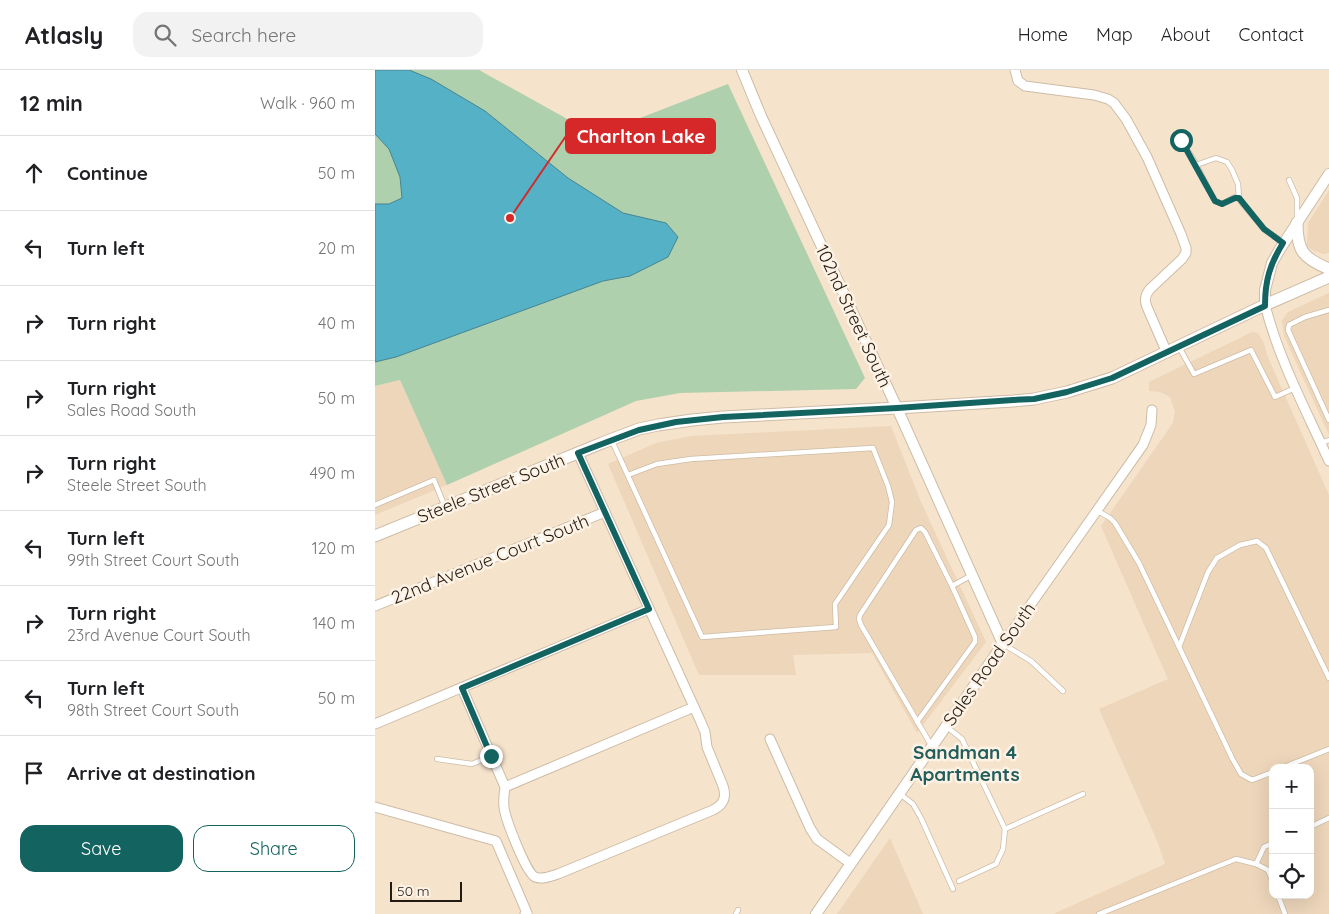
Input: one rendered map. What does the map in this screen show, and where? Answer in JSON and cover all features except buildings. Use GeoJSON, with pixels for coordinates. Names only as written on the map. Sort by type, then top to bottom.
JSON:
{"type":"FeatureCollection","features":[{"type":"Feature","properties":{"kind":"main road"},"geometry":{"type":"LineString","coordinates":[[1297,223],[1297,237],[1302,251],[1307,258],[1329,269]]}},
{"type":"Feature","properties":{"kind":"main road","name":"Steele Street South"},"geometry":{"type":"LineString","coordinates":[[375,536],[612,439],[639,430],[676,422],[723,417],[1013,400],[1052,396],[1082,389],[1112,378],[1329,278]]}},
{"type":"Feature","properties":{"kind":"street","name":"102nd Street South"},"geometry":{"type":"LineString","coordinates":[[742,70],[761,116],[897,408],[1003,644]]}},
{"type":"Feature","properties":{"kind":"street"},"geometry":{"type":"LineString","coordinates":[[1015,70],[1018,81],[1025,86],[1093,95],[1108,99],[1118,108],[1147,157],[1186,248],[1186,253],[1182,259],[1147,293],[1145,300],[1167,353]]}},
{"type":"Feature","properties":{"kind":"street"},"geometry":{"type":"LineString","coordinates":[[1329,174],[1283,243],[1272,263],[1265,290],[1265,306],[1278,348],[1296,388],[1325,442],[1329,460]]}},
{"type":"Feature","properties":{"kind":"street","name":"Sales Road South"},"geometry":{"type":"LineString","coordinates":[[815,914],[1143,445],[1151,425],[1152,410]]}},
{"type":"Feature","properties":{"kind":"street"},"geometry":{"type":"LineString","coordinates":[[462,688],[505,787],[503,805],[509,824],[530,873],[538,878],[547,878],[558,874],[713,810],[721,805],[724,799],[725,792],[707,747],[705,732],[578,453]]}},
{"type":"Feature","properties":{"kind":"street","name":"22nd Avenue Court South"},"geometry":{"type":"LineString","coordinates":[[375,606],[605,512]]}},
{"type":"Feature","properties":{"kind":"street"},"geometry":{"type":"LineString","coordinates":[[375,724],[649,609]]}},
{"type":"Feature","properties":{"kind":"street"},"geometry":{"type":"LineString","coordinates":[[505,787],[694,707]]}},
{"type":"Feature","properties":{"kind":"street"},"geometry":{"type":"LineString","coordinates":[[770,739],[810,828],[817,839],[850,863]]}},
{"type":"Feature","properties":{"kind":"street"},"geometry":{"type":"LineString","coordinates":[[375,807],[496,841],[527,913],[525,914]]}},
{"type":"Feature","properties":{"kind":"lane"},"geometry":{"type":"LineString","coordinates":[[1181,140],[1215,201],[1222,204],[1239,198]]}},
{"type":"Feature","properties":{"kind":"lane"},"geometry":{"type":"LineString","coordinates":[[1196,165],[1216,158],[1227,162],[1238,184],[1239,198],[1264,229],[1283,243]]}},
{"type":"Feature","properties":{"kind":"lane"},"geometry":{"type":"LineString","coordinates":[[1289,180],[1297,198],[1297,223]]}},
{"type":"Feature","properties":{"kind":"lane"},"geometry":{"type":"LineString","coordinates":[[1329,310],[1289,324],[1288,330],[1329,420]]}},
{"type":"Feature","properties":{"kind":"lane"},"geometry":{"type":"LineString","coordinates":[[1179,347],[1194,374],[1251,350],[1275,398],[1296,388]]}},
{"type":"Feature","properties":{"kind":"lane"},"geometry":{"type":"LineString","coordinates":[[612,439],[628,475],[702,637],[836,627],[835,604],[889,525],[892,502],[888,486],[873,448],[691,459],[657,464],[628,475]]}},
{"type":"Feature","properties":{"kind":"lane"},"geometry":{"type":"LineString","coordinates":[[375,505],[434,480],[445,507]]}},
{"type":"Feature","properties":{"kind":"lane"},"geometry":{"type":"LineString","coordinates":[[1097,510],[1115,523],[1139,563],[1241,774],[1252,780],[1269,774]]}},
{"type":"Feature","properties":{"kind":"lane"},"geometry":{"type":"LineString","coordinates":[[917,722],[975,642],[975,637],[952,586],[925,532],[921,528],[916,530],[859,615],[859,619],[861,625],[917,722],[932,746]]}},
{"type":"Feature","properties":{"kind":"lane"},"geometry":{"type":"LineString","coordinates":[[1179,647],[1208,572],[1217,558],[1240,545],[1257,541],[1266,548],[1329,678]]}},
{"type":"Feature","properties":{"kind":"lane"},"geometry":{"type":"LineString","coordinates":[[952,586],[972,575]]}},
{"type":"Feature","properties":{"kind":"lane"},"geometry":{"type":"LineString","coordinates":[[1003,644],[1031,661],[1063,691]]}},
{"type":"Feature","properties":{"kind":"lane"},"geometry":{"type":"LineString","coordinates":[[946,726],[962,740],[1005,829],[1003,849],[996,864],[959,881]]}},
{"type":"Feature","properties":{"kind":"lane"},"geometry":{"type":"LineString","coordinates":[[1292,764],[1329,750]]}},
{"type":"Feature","properties":{"kind":"lane"},"geometry":{"type":"LineString","coordinates":[[437,759],[472,764],[491,756]]}},
{"type":"Feature","properties":{"kind":"lane"},"geometry":{"type":"LineString","coordinates":[[899,793],[913,804],[921,818],[953,888]]}},
{"type":"Feature","properties":{"kind":"lane"},"geometry":{"type":"LineString","coordinates":[[1005,829],[1083,794]]}},
{"type":"Feature","properties":{"kind":"lane"},"geometry":{"type":"LineString","coordinates":[[1314,825],[1329,818]]}},
{"type":"Feature","properties":{"kind":"lane"},"geometry":{"type":"LineString","coordinates":[[1256,864],[1264,847],[1269,845]]}},
{"type":"Feature","properties":{"kind":"lane"},"geometry":{"type":"LineString","coordinates":[[1099,914],[1236,859],[1256,864],[1269,872]]}},
{"type":"Feature","properties":{"kind":"lane"},"geometry":{"type":"LineString","coordinates":[[1279,899],[1285,914]]}},
{"type":"Feature","properties":{"kind":"shaded area"},"geometry":{"type":"Polygon","coordinates":[[[1329,190],[1329,253],[1324,254],[1314,251],[1307,246],[1308,223],[1329,190]]]}},
{"type":"Feature","properties":{"kind":"shaded area"},"geometry":{"type":"Polygon","coordinates":[[[1329,293],[1329,435],[1284,336],[1282,321],[1290,311],[1329,293]]]}},
{"type":"Feature","properties":{"kind":"shaded area"},"geometry":{"type":"Polygon","coordinates":[[[1252,332],[1258,333],[1329,495],[1329,914],[1053,914],[1165,864],[1158,843],[1099,709],[1168,679],[1101,526],[1173,423],[1175,412],[1170,397],[1160,392],[1149,391],[1149,382],[1252,332]]]}},
{"type":"Feature","properties":{"kind":"shaded area"},"geometry":{"type":"Polygon","coordinates":[[[400,380],[447,485],[375,515],[375,386],[400,380]]]}},
{"type":"Feature","properties":{"kind":"shaded area"},"geometry":{"type":"Polygon","coordinates":[[[891,426],[921,502],[986,642],[917,733],[872,653],[793,655],[796,675],[699,675],[608,464],[656,443],[691,436],[891,426]]]}},
{"type":"Feature","properties":{"kind":"shaded area"},"geometry":{"type":"Polygon","coordinates":[[[890,838],[923,914],[837,914],[890,838]]]}},
{"type":"Feature","properties":{"kind":"green space"},"geometry":{"type":"Polygon","coordinates":[[[409,70],[479,70],[596,135],[728,84],[865,378],[856,389],[680,393],[636,401],[447,485],[400,380],[375,386],[375,362],[396,357],[603,281],[630,276],[666,223],[623,213],[568,178],[485,111],[431,79],[409,70]]]}},
{"type":"Feature","properties":{"kind":"green space"},"geometry":{"type":"Polygon","coordinates":[[[375,134],[389,149],[400,177],[402,198],[389,204],[375,204],[375,134]]]}},
{"type":"Feature","properties":{"kind":"water"},"geometry":{"type":"Polygon","coordinates":[[[375,70],[409,70],[431,79],[485,111],[568,178],[623,213],[666,223],[678,237],[668,257],[630,276],[603,281],[396,357],[375,362],[375,204],[389,204],[402,198],[400,177],[389,149],[375,134],[375,70]]]}},
{"type":"Feature","properties":{"kind":"place","name":"Charlton Lake"},"geometry":{"type":"Point","coordinates":[510,218]}},
{"type":"Feature","properties":{"kind":"district","name":"Sandman 4 Apartments"},"geometry":{"type":"Point","coordinates":[965,763]}},
{"type":"Feature","properties":{"kind":"route"},"geometry":{"type":"LineString","coordinates":[[491,756],[462,688],[649,609],[578,453],[621,435],[676,422],[723,417],[1034,399],[1052,396],[1082,389],[1112,378],[1265,306],[1265,290],[1268,276],[1272,263],[1283,243],[1264,229],[1239,198],[1222,204],[1215,201],[1181,140]]}}]}
